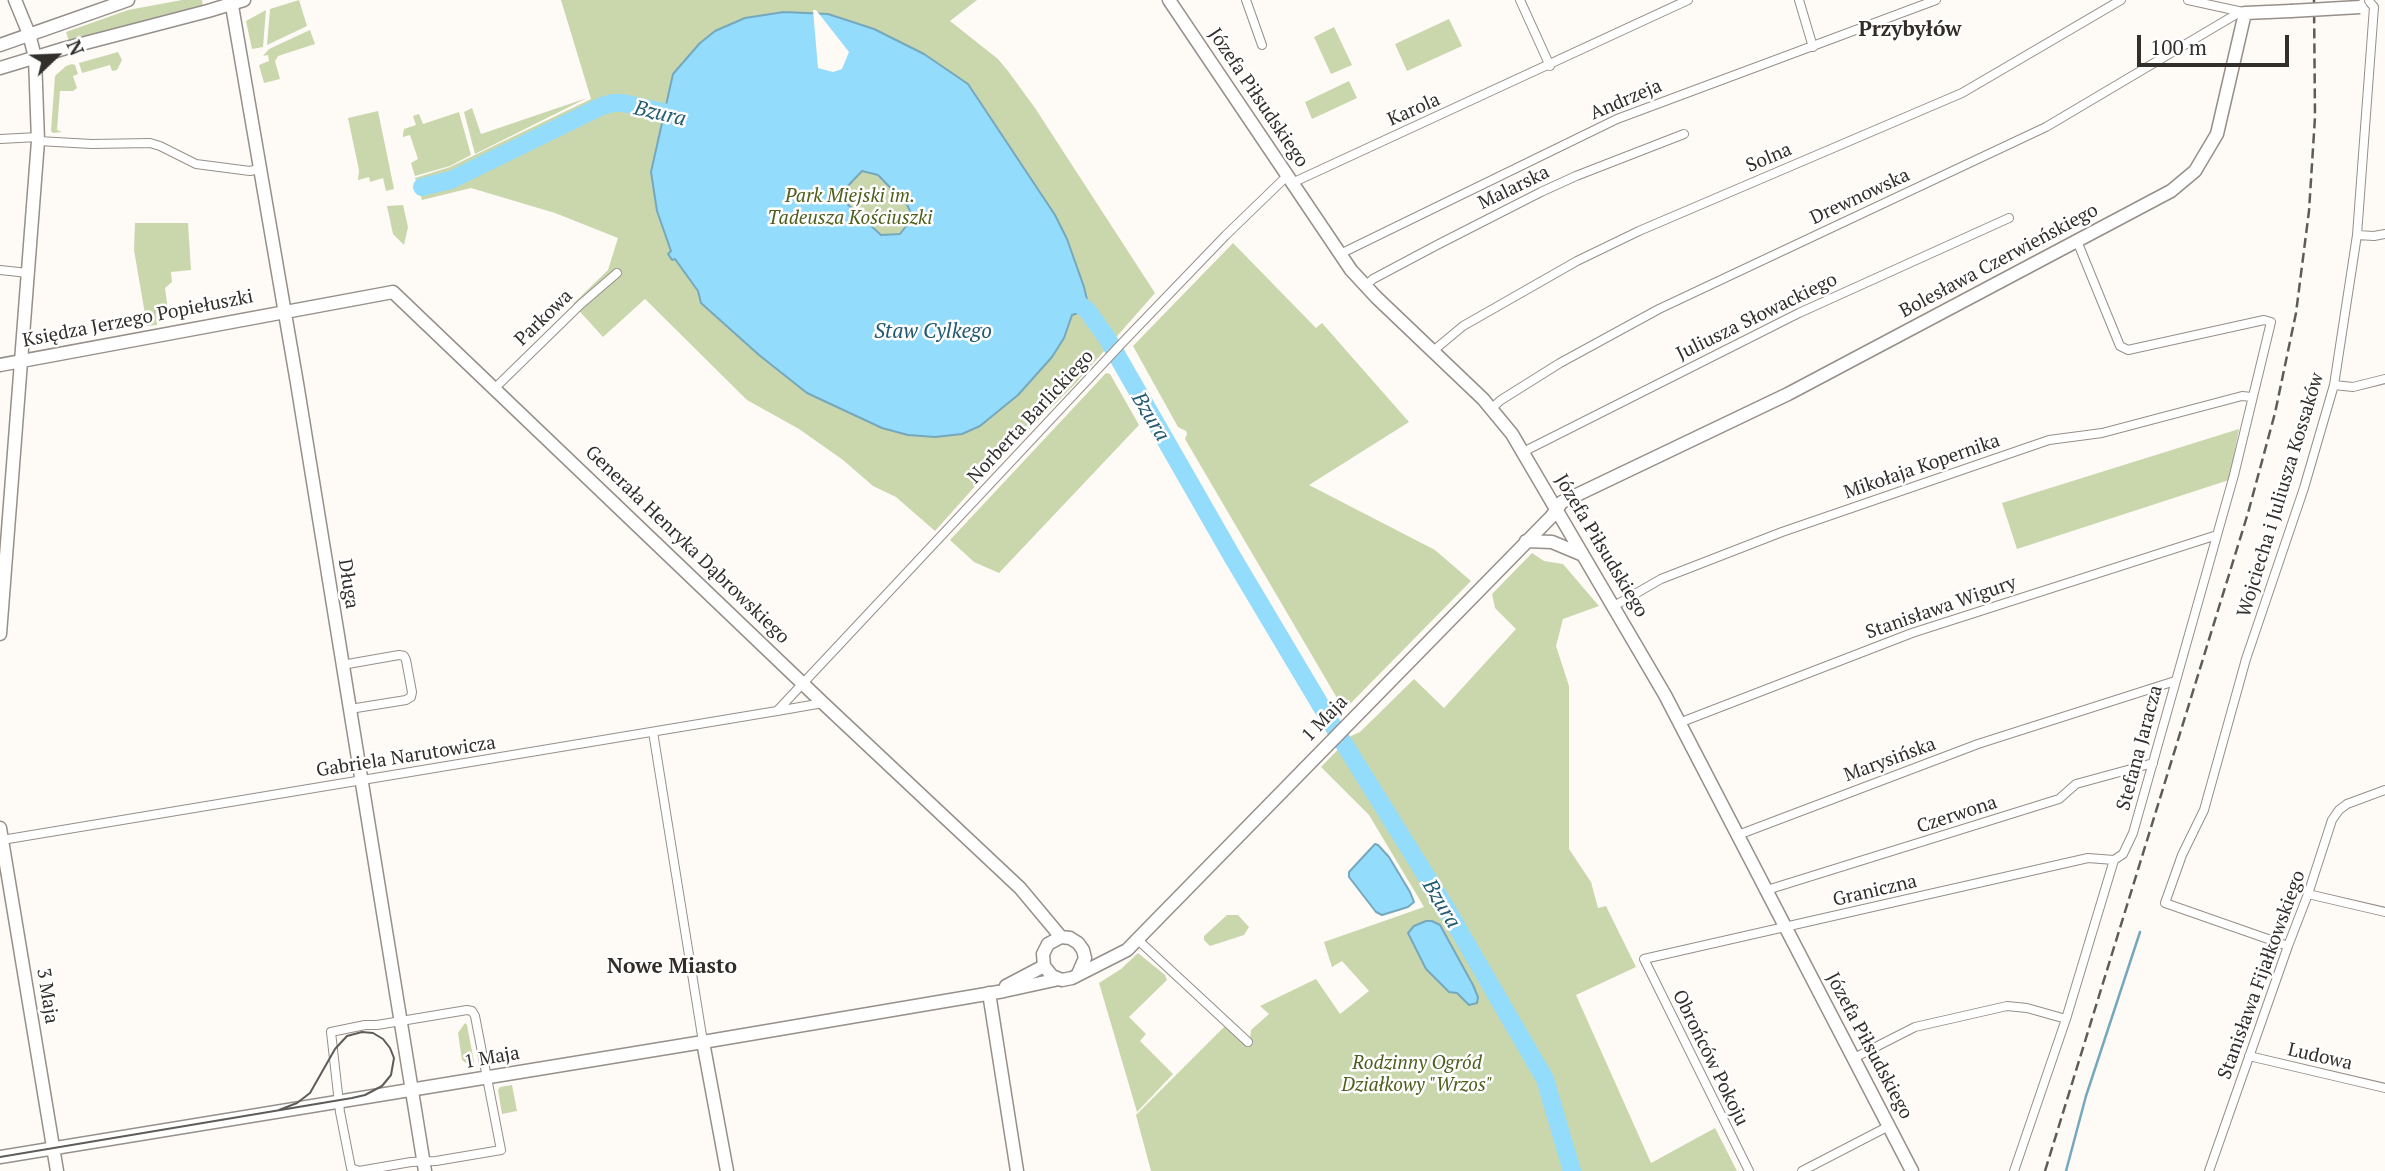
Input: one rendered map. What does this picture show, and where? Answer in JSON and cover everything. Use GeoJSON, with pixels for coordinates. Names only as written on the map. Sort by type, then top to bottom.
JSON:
{"type":"FeatureCollection","features":[{"type":"Feature","properties":{"kind":"street"},"geometry":{"type":"LineString","coordinates":[[0,634],[38,139],[35,57],[30,34],[15,0]]}},
{"type":"Feature","properties":{"kind":"street"},"geometry":{"type":"LineString","coordinates":[[0,45],[125,0]]}},
{"type":"Feature","properties":{"kind":"street","name":"Józefa Piłsudskiego"},"geometry":{"type":"LineString","coordinates":[[1169,0],[1340,254],[1365,286],[1492,408],[1523,452],[1679,723],[1912,1171]]}},
{"type":"Feature","properties":{"kind":"street"},"geometry":{"type":"LineString","coordinates":[[1246,0],[1262,45]]}},
{"type":"Feature","properties":{"kind":"street"},"geometry":{"type":"LineString","coordinates":[[1520,0],[1549,66]]}},
{"type":"Feature","properties":{"kind":"street","name":"Karola"},"geometry":{"type":"LineString","coordinates":[[1289,179],[1549,66],[1688,0]]}},
{"type":"Feature","properties":{"kind":"street"},"geometry":{"type":"LineString","coordinates":[[1799,0],[1813,47]]}},
{"type":"Feature","properties":{"kind":"street","name":"Andrzeja"},"geometry":{"type":"LineString","coordinates":[[1340,254],[1616,119],[1936,0]]}},
{"type":"Feature","properties":{"kind":"street","name":"Solna"},"geometry":{"type":"LineString","coordinates":[[1433,351],[1463,326],[1577,261],[1639,231],[1962,93],[2121,0]]}},
{"type":"Feature","properties":{"kind":"street"},"geometry":{"type":"LineString","coordinates":[[2188,0],[2243,13],[2366,3]]}},
{"type":"Feature","properties":{"kind":"street"},"geometry":{"type":"LineString","coordinates":[[0,68],[235,1]]}},
{"type":"Feature","properties":{"kind":"street","name":"Długa"},"geometry":{"type":"LineString","coordinates":[[235,1],[259,169],[425,1166]]}},
{"type":"Feature","properties":{"kind":"street","name":"Wojciecha i Juliusza Kossaków"},"geometry":{"type":"LineString","coordinates":[[2288,946],[2165,903],[2182,855],[2204,810],[2246,659],[2304,488],[2334,385],[2357,234],[2374,6],[2366,3]]}},
{"type":"Feature","properties":{"kind":"street","name":"Bolesława Czerwieńskiego"},"geometry":{"type":"LineString","coordinates":[[1557,510],[1562,502],[1574,495],[1788,394],[2160,198],[2183,182],[2200,164],[2220,124],[2243,13]]}},
{"type":"Feature","properties":{"kind":"street","name":"Drewnowska"},"geometry":{"type":"LineString","coordinates":[[1492,408],[1560,363],[1659,309],[2046,127],[2243,13]]}},
{"type":"Feature","properties":{"kind":"street","name":"Malarska"},"geometry":{"type":"LineString","coordinates":[[1365,286],[1529,197],[1684,134]]}},
{"type":"Feature","properties":{"kind":"street"},"geometry":{"type":"LineString","coordinates":[[0,139],[152,144],[196,164],[250,171],[259,169]]}},
{"type":"Feature","properties":{"kind":"street","name":"Norberta Barlickiego"},"geometry":{"type":"LineString","coordinates":[[803,683],[1226,235],[1289,179]]}},
{"type":"Feature","properties":{"kind":"street","name":"Juliusza Słowackiego"},"geometry":{"type":"LineString","coordinates":[[1523,452],[1811,308],[2009,218]]}},
{"type":"Feature","properties":{"kind":"street"},"geometry":{"type":"LineString","coordinates":[[2357,234],[2385,234]]}},
{"type":"Feature","properties":{"kind":"street","name":"Stefana Jaracza"},"geometry":{"type":"LineString","coordinates":[[2014,1171],[2066,1019],[2113,860],[2123,854],[2133,833],[2217,535],[2271,322],[2264,320],[2128,350],[2120,346],[2077,241]]}},
{"type":"Feature","properties":{"kind":"street"},"geometry":{"type":"LineString","coordinates":[[0,270],[28,273]]}},
{"type":"Feature","properties":{"kind":"street","name":"Parkowa"},"geometry":{"type":"LineString","coordinates":[[495,388],[581,304],[617,274]]}},
{"type":"Feature","properties":{"kind":"street","name":"Generała Henryka Dąbrowskiego"},"geometry":{"type":"LineString","coordinates":[[284,311],[393,292],[1020,888],[1057,939]]}},
{"type":"Feature","properties":{"kind":"street","name":"Księdza Jerzego Popiełuszki"},"geometry":{"type":"LineString","coordinates":[[0,365],[284,311]]}},
{"type":"Feature","properties":{"kind":"street"},"geometry":{"type":"LineString","coordinates":[[2334,385],[2353,387],[2385,379]]}},
{"type":"Feature","properties":{"kind":"street","name":"Mikołaja Kopernika"},"geometry":{"type":"LineString","coordinates":[[1614,606],[1661,579],[1782,532],[2049,440],[2102,433],[2242,396],[2252,397]]}},
{"type":"Feature","properties":{"kind":"street","name":"1 Maja"},"geometry":{"type":"LineString","coordinates":[[1078,974],[1126,950],[1557,510]]}},
{"type":"Feature","properties":{"kind":"street","name":"Stanisława Wigury"},"geometry":{"type":"LineString","coordinates":[[1679,723],[1912,633],[2217,535]]}},
{"type":"Feature","properties":{"kind":"street"},"geometry":{"type":"LineString","coordinates":[[1526,541],[1552,542],[1583,556]]}},
{"type":"Feature","properties":{"kind":"street"},"geometry":{"type":"LineString","coordinates":[[342,665],[399,654],[404,656],[412,692],[411,697],[406,700],[350,709]]}},
{"type":"Feature","properties":{"kind":"street","name":"Marysińska"},"geometry":{"type":"LineString","coordinates":[[1738,835],[1896,774],[2175,681]]}},
{"type":"Feature","properties":{"kind":"street"},"geometry":{"type":"LineString","coordinates":[[777,711],[803,683]]}},
{"type":"Feature","properties":{"kind":"street","name":"Gabriela Narutowicza"},"geometry":{"type":"LineString","coordinates":[[1,834],[361,780],[823,703]]}},
{"type":"Feature","properties":{"kind":"street"},"geometry":{"type":"LineString","coordinates":[[653,732],[703,1042],[727,1171]]}},
{"type":"Feature","properties":{"kind":"street","name":"Czerwona"},"geometry":{"type":"LineString","coordinates":[[1766,890],[2059,799],[2076,785],[2153,763]]}},
{"type":"Feature","properties":{"kind":"street","name":"Stanisława Fijałkowskiego"},"geometry":{"type":"LineString","coordinates":[[2209,1171],[2332,820],[2339,810],[2356,800],[2385,790]]}},
{"type":"Feature","properties":{"kind":"street","name":"3 Maja"},"geometry":{"type":"LineString","coordinates":[[1,834],[57,1171]]}},
{"type":"Feature","properties":{"kind":"street","name":"Graniczna"},"geometry":{"type":"LineString","coordinates":[[1644,959],[2088,858],[2113,860]]}},
{"type":"Feature","properties":{"kind":"street"},"geometry":{"type":"LineString","coordinates":[[2308,894],[2385,912]]}},
{"type":"Feature","properties":{"kind":"street"},"geometry":{"type":"LineString","coordinates":[[1070,938],[1078,943],[1085,958],[1078,974],[1069,979],[1052,976],[1044,966],[1045,949],[1057,939],[1070,938]]}},
{"type":"Feature","properties":{"kind":"street"},"geometry":{"type":"LineString","coordinates":[[1137,939],[1248,1042]]}},
{"type":"Feature","properties":{"kind":"street"},"geometry":{"type":"LineString","coordinates":[[1085,958],[1120,953]]}},
{"type":"Feature","properties":{"kind":"street","name":"Obrońców Pokoju"},"geometry":{"type":"LineString","coordinates":[[1644,959],[1749,1171]]}},
{"type":"Feature","properties":{"kind":"street","name":"1 Maja"},"geometry":{"type":"LineString","coordinates":[[989,993],[1044,966]]}},
{"type":"Feature","properties":{"kind":"street","name":"1 Maja"},"geometry":{"type":"LineString","coordinates":[[0,1157],[703,1042],[1059,979]]}},
{"type":"Feature","properties":{"kind":"street"},"geometry":{"type":"LineString","coordinates":[[989,993],[1017,1171]]}},
{"type":"Feature","properties":{"kind":"street"},"geometry":{"type":"LineString","coordinates":[[1854,1058],[1914,1027],[2007,1006],[2027,1008],[2066,1019]]}},
{"type":"Feature","properties":{"kind":"street"},"geometry":{"type":"LineString","coordinates":[[472,1011],[501,1150],[425,1166],[359,1171],[351,1168],[339,1101],[331,1032],[401,1021],[472,1011]]}},
{"type":"Feature","properties":{"kind":"street","name":"Ludowa"},"geometry":{"type":"LineString","coordinates":[[2249,1056],[2385,1088]]}},
{"type":"Feature","properties":{"kind":"street"},"geometry":{"type":"LineString","coordinates":[[1802,1171],[1889,1126]]}},
{"type":"Feature","properties":{"kind":"green space"},"geometry":{"type":"Polygon","coordinates":[[[182,0],[202,0],[203,6],[69,41],[66,32],[128,10],[182,0]]]}},
{"type":"Feature","properties":{"kind":"green space"},"geometry":{"type":"Polygon","coordinates":[[[299,0],[307,26],[267,45],[270,9],[299,0]]]}},
{"type":"Feature","properties":{"kind":"green space","name":"Park Miejski im. Tadeusza Kościuszki"},"geometry":{"type":"Polygon","coordinates":[[[561,0],[977,0],[950,21],[998,59],[1008,71],[1155,293],[1075,384],[1003,455],[935,531],[896,497],[873,486],[843,460],[799,429],[747,400],[645,299],[603,337],[573,304],[608,270],[618,238],[555,213],[471,188],[422,200],[415,178],[450,167],[591,99],[561,0]]]}},
{"type":"Feature","properties":{"kind":"green space"},"geometry":{"type":"Polygon","coordinates":[[[266,10],[263,47],[252,49],[246,21],[266,10]]]}},
{"type":"Feature","properties":{"kind":"green space"},"geometry":{"type":"Polygon","coordinates":[[[1449,19],[1462,46],[1407,71],[1395,44],[1449,19]]]}},
{"type":"Feature","properties":{"kind":"green space"},"geometry":{"type":"Polygon","coordinates":[[[1334,27],[1352,65],[1331,74],[1314,37],[1334,27]]]}},
{"type":"Feature","properties":{"kind":"green space"},"geometry":{"type":"Polygon","coordinates":[[[310,30],[315,44],[278,56],[275,61],[280,79],[264,83],[259,65],[269,61],[268,55],[263,56],[269,49],[310,30]]]}},
{"type":"Feature","properties":{"kind":"green space"},"geometry":{"type":"Polygon","coordinates":[[[118,52],[122,60],[117,70],[112,71],[110,65],[82,73],[79,63],[118,52]]]}},
{"type":"Feature","properties":{"kind":"green space"},"geometry":{"type":"Polygon","coordinates":[[[72,64],[78,74],[73,76],[77,88],[73,91],[60,91],[57,130],[62,132],[53,133],[55,76],[72,64]]]}},
{"type":"Feature","properties":{"kind":"green space"},"geometry":{"type":"Polygon","coordinates":[[[1349,81],[1357,98],[1312,119],[1305,102],[1349,81]]]}},
{"type":"Feature","properties":{"kind":"green space"},"geometry":{"type":"Polygon","coordinates":[[[587,98],[475,154],[464,112],[472,108],[481,134],[587,98]]]}},
{"type":"Feature","properties":{"kind":"green space"},"geometry":{"type":"Polygon","coordinates":[[[378,111],[394,189],[386,191],[383,178],[370,182],[369,177],[358,180],[359,170],[348,118],[378,111]]]}},
{"type":"Feature","properties":{"kind":"green space"},"geometry":{"type":"Polygon","coordinates":[[[459,112],[471,155],[450,166],[415,176],[411,163],[418,159],[410,135],[403,137],[404,129],[416,125],[413,116],[419,114],[423,124],[459,112]]]}},
{"type":"Feature","properties":{"kind":"green space"},"geometry":{"type":"Polygon","coordinates":[[[403,205],[408,227],[404,245],[393,234],[387,206],[403,205]]]}},
{"type":"Feature","properties":{"kind":"green space"},"geometry":{"type":"Polygon","coordinates":[[[135,223],[188,223],[191,270],[171,272],[172,282],[165,288],[168,310],[156,313],[157,325],[147,326],[134,250],[135,223]]]}},
{"type":"Feature","properties":{"kind":"green space"},"geometry":{"type":"Polygon","coordinates":[[[1233,243],[1316,328],[1322,323],[1409,422],[1309,485],[1435,550],[1471,581],[1344,710],[1185,439],[1186,431],[1178,427],[1133,346],[1233,243]]]}},
{"type":"Feature","properties":{"kind":"green space"},"geometry":{"type":"Polygon","coordinates":[[[1106,373],[1110,374],[1139,425],[999,573],[974,562],[950,540],[1106,373]]]}},
{"type":"Feature","properties":{"kind":"green space"},"geometry":{"type":"Polygon","coordinates":[[[2239,429],[2229,480],[2017,549],[2002,503],[2239,429]]]}},
{"type":"Feature","properties":{"kind":"green space","name":"Rodzinny Ogród Działkowy \"Wrzos\""},"geometry":{"type":"Polygon","coordinates":[[[1532,553],[1544,561],[1563,564],[1599,606],[1563,619],[1556,646],[1569,686],[1569,849],[1591,882],[1598,908],[1606,906],[1636,967],[1576,995],[1651,1163],[1715,1128],[1737,1171],[1151,1171],[1136,1115],[1225,1026],[1250,1039],[1251,1030],[1269,1014],[1260,1006],[1316,979],[1340,1014],[1369,991],[1342,961],[1332,967],[1324,942],[1424,907],[1369,815],[1321,767],[1414,679],[1444,708],[1516,629],[1495,608],[1492,594],[1532,553]]]}},
{"type":"Feature","properties":{"kind":"green space"},"geometry":{"type":"Polygon","coordinates":[[[1227,915],[1238,915],[1249,927],[1244,935],[1210,946],[1204,936],[1227,915]]]}},
{"type":"Feature","properties":{"kind":"green space"},"geometry":{"type":"Polygon","coordinates":[[[1138,953],[1165,975],[1167,980],[1129,1017],[1146,1034],[1140,1041],[1173,1074],[1137,1112],[1099,983],[1121,969],[1138,953]]]}},
{"type":"Feature","properties":{"kind":"green space"},"geometry":{"type":"Polygon","coordinates":[[[465,1023],[474,1062],[469,1065],[462,1060],[458,1033],[465,1023]]]}},
{"type":"Feature","properties":{"kind":"green space"},"geometry":{"type":"Polygon","coordinates":[[[512,1085],[517,1111],[502,1114],[498,1090],[500,1087],[512,1085]]]}},
{"type":"Feature","properties":{"kind":"water","name":"Staw Cylkego"},"geometry":{"type":"Polygon","coordinates":[[[784,12],[828,14],[874,29],[924,54],[968,84],[1055,215],[1067,239],[1084,287],[1087,310],[1072,315],[1064,338],[1052,357],[1018,395],[980,426],[962,434],[935,437],[908,435],[882,428],[807,393],[701,303],[698,291],[675,259],[672,260],[668,254],[671,251],[657,211],[651,172],[673,74],[700,43],[715,31],[745,18],[784,12]],[[862,171],[845,189],[844,201],[881,235],[900,234],[913,217],[907,205],[878,175],[862,171]]]}},
{"type":"Feature","properties":{"kind":"water"},"geometry":{"type":"Polygon","coordinates":[[[1375,844],[1389,857],[1414,902],[1408,907],[1382,915],[1376,912],[1349,877],[1349,872],[1375,844]]]}},
{"type":"Feature","properties":{"kind":"water"},"geometry":{"type":"Polygon","coordinates":[[[1426,921],[1440,925],[1473,985],[1478,997],[1477,1003],[1469,1005],[1457,993],[1449,992],[1426,969],[1408,933],[1414,926],[1426,921]]]}},
{"type":"Feature","properties":{"kind":"pier"},"geometry":{"type":"Polygon","coordinates":[[[813,10],[816,10],[849,52],[842,69],[833,72],[818,68],[813,10]]]}},
{"type":"Feature","properties":{"kind":"waterway","name":"Bzura"},"geometry":{"type":"LineString","coordinates":[[422,187],[451,180],[613,103],[685,117]]}},
{"type":"Feature","properties":{"kind":"waterway","name":"Bzura"},"geometry":{"type":"LineString","coordinates":[[1069,297],[1087,310],[1107,338],[1233,558],[1443,903],[1545,1079],[1572,1171]]}},
{"type":"Feature","properties":{"kind":"waterway"},"geometry":{"type":"LineString","coordinates":[[2066,1171],[2086,1096],[2140,932]]}},
{"type":"Feature","properties":{"kind":"tram line"},"geometry":{"type":"LineString","coordinates":[[0,1157],[352,1098],[365,1095],[382,1086],[391,1075],[394,1058],[390,1048],[383,1039],[373,1033],[362,1032],[347,1036],[335,1049],[310,1093],[297,1103],[279,1110]]}},
{"type":"Feature","properties":{"kind":"railway"},"geometry":{"type":"LineString","coordinates":[[2045,1171],[2248,513],[2275,413],[2296,313],[2309,211],[2315,117],[2314,0]]}},
{"type":"Feature","properties":{"kind":"district","name":"Przybyłów"},"geometry":{"type":"Point","coordinates":[1910,30]}},
{"type":"Feature","properties":{"kind":"district","name":"Nowe Miasto"},"geometry":{"type":"Point","coordinates":[672,967]}}]}
